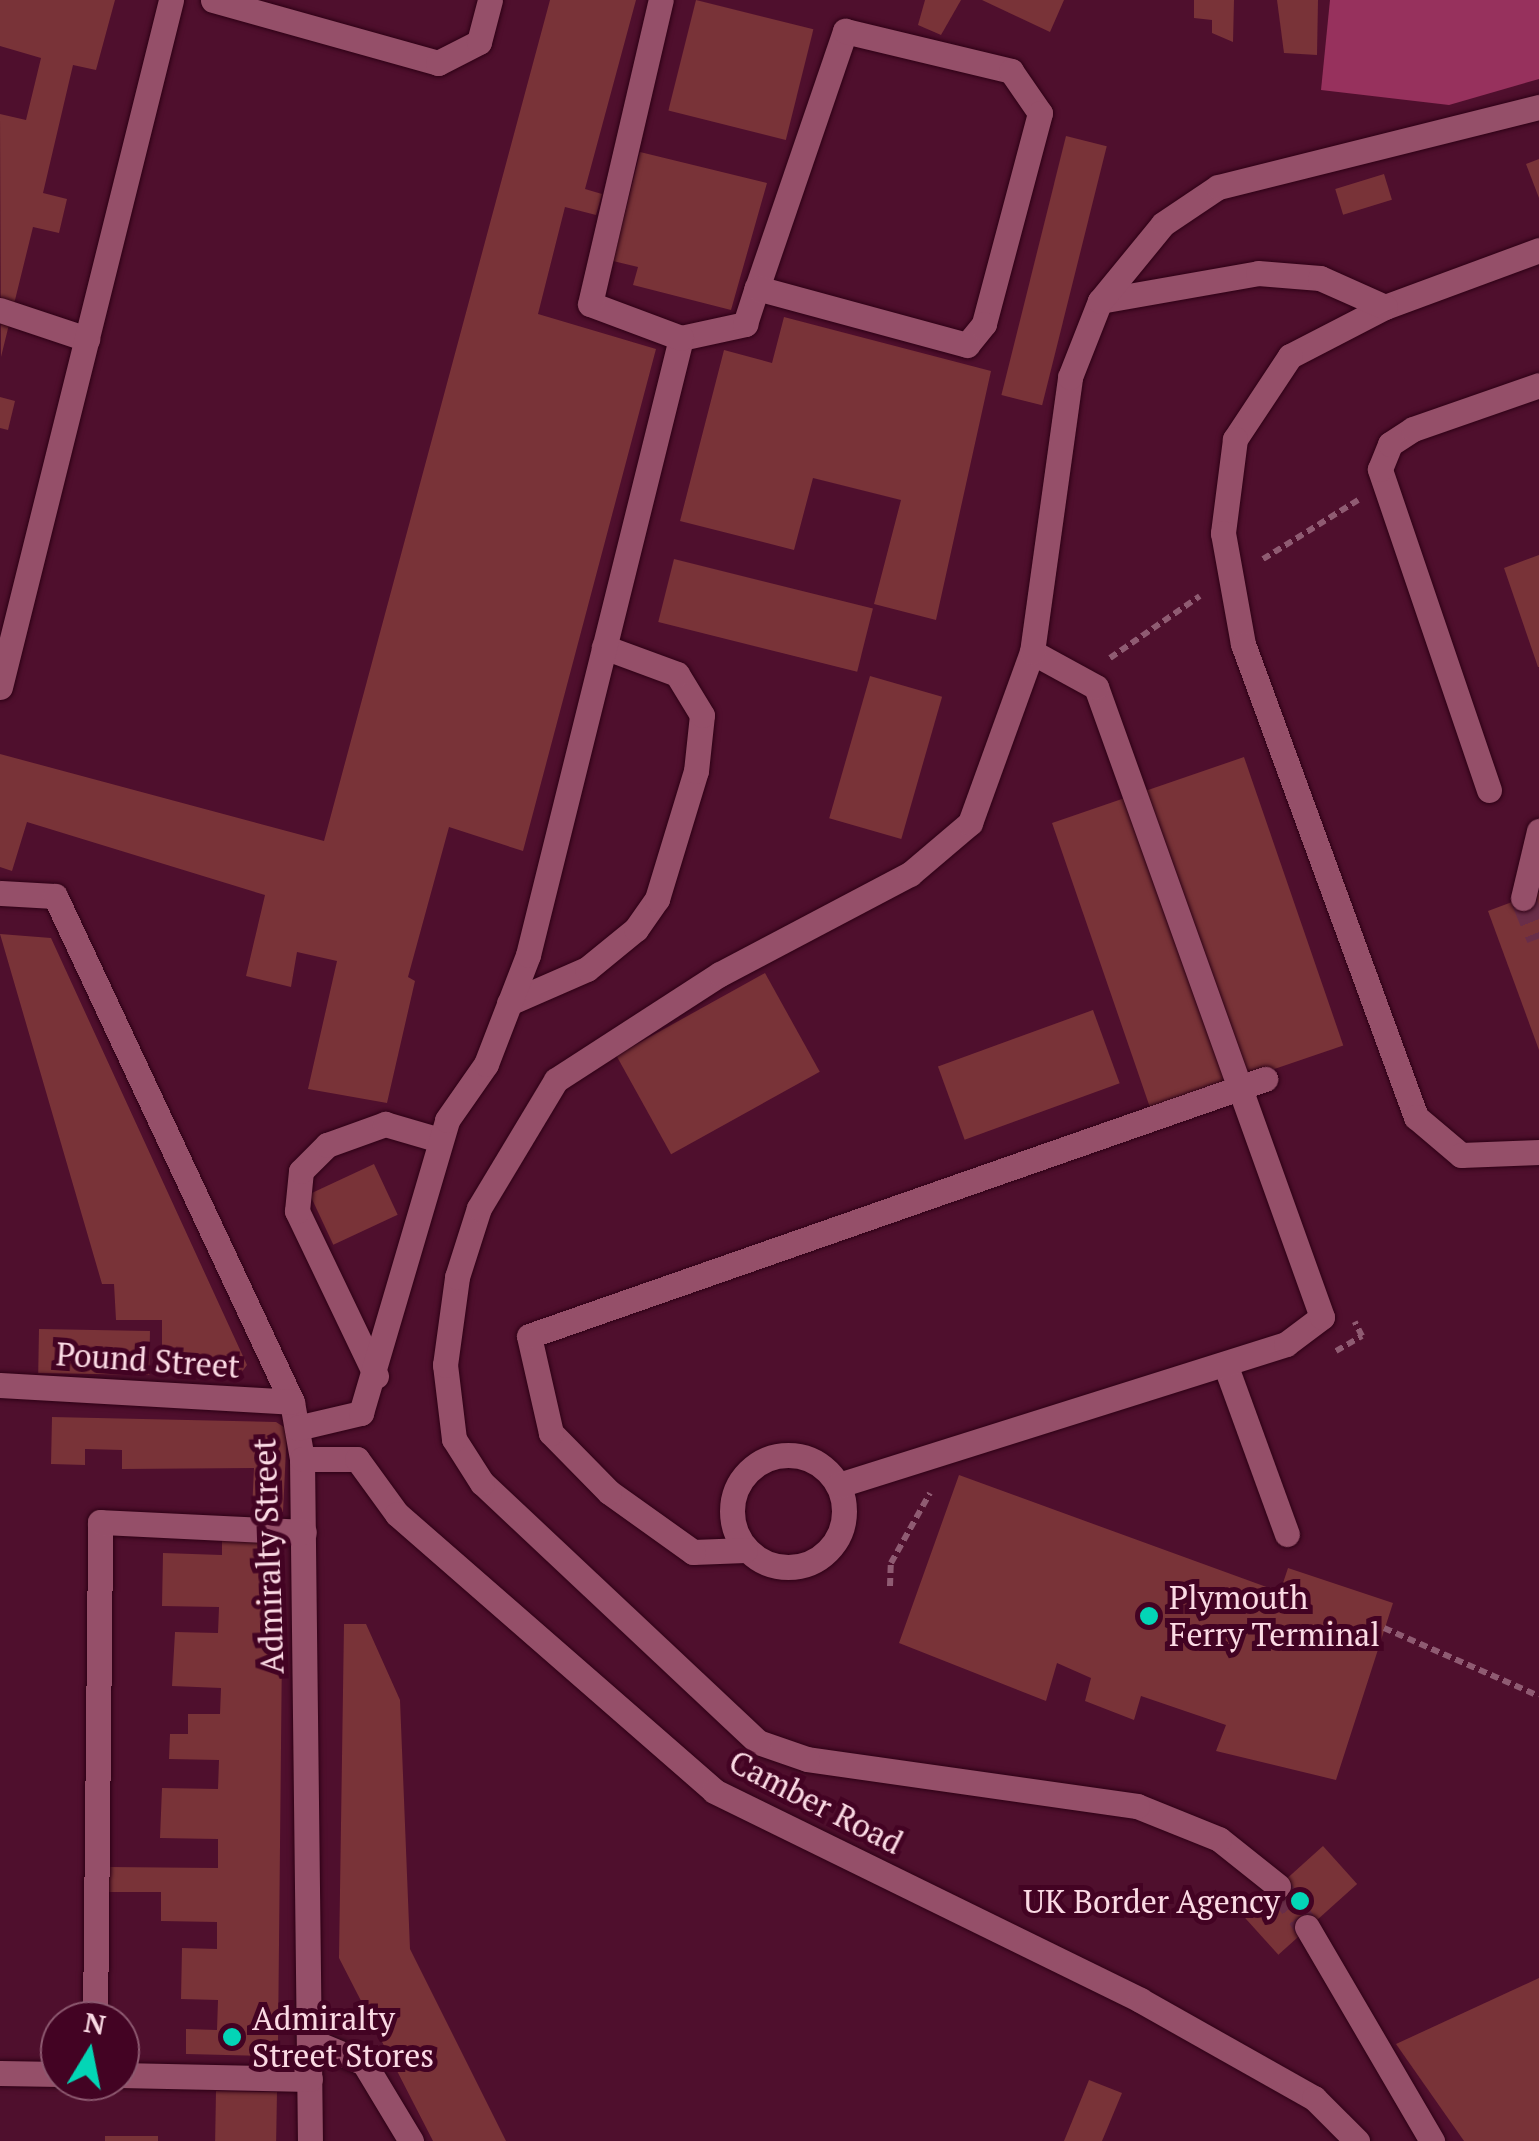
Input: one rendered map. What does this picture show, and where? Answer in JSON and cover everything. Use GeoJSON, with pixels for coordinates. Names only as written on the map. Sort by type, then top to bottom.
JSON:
{"type":"FeatureCollection","features":[{"type":"Feature","properties":{"kind":"street"},"geometry":{"type":"LineString","coordinates":[[0,687],[171,0]]}},
{"type":"Feature","properties":{"kind":"street"},"geometry":{"type":"LineString","coordinates":[[213,0],[438,63],[479,42],[490,0]]}},
{"type":"Feature","properties":{"kind":"street"},"geometry":{"type":"LineString","coordinates":[[661,0],[590,304],[681,338],[745,324],[757,288],[845,32],[1011,72],[1040,113],[984,324],[967,346],[757,288]]}},
{"type":"Feature","properties":{"kind":"street"},"geometry":{"type":"LineString","coordinates":[[1278,1886],[1219,1839],[1137,1806],[807,1759],[758,1742],[482,1483],[454,1439],[445,1365],[456,1277],[479,1208],[556,1080],[690,992],[910,874],[970,823],[1032,652],[1070,376],[1100,301],[1163,224],[1218,187],[1539,107]]}},
{"type":"Feature","properties":{"kind":"street"},"geometry":{"type":"LineString","coordinates":[[1539,250],[1384,306],[1320,334],[1265,385],[1236,440],[1227,581],[1416,1117],[1461,1155],[1539,1152]]}},
{"type":"Feature","properties":{"kind":"street"},"geometry":{"type":"LineString","coordinates":[[1100,301],[1258,273],[1320,278],[1384,306]]}},
{"type":"Feature","properties":{"kind":"street"},"geometry":{"type":"LineString","coordinates":[[0,310],[87,339]]}},
{"type":"Feature","properties":{"kind":"street"},"geometry":{"type":"LineString","coordinates":[[297,1428],[362,1414],[376,1376],[440,1140],[510,1003],[681,338]]}},
{"type":"Feature","properties":{"kind":"street"},"geometry":{"type":"LineString","coordinates":[[1489,790],[1380,469],[1390,444],[1414,429],[1539,385]]}},
{"type":"Feature","properties":{"kind":"street"},"geometry":{"type":"LineString","coordinates":[[510,1003],[587,969],[636,929],[657,899],[696,771],[702,715],[677,674],[604,647]]}},
{"type":"Feature","properties":{"kind":"street"},"geometry":{"type":"LineString","coordinates":[[839,1485],[1225,1364],[1311,1332],[1322,1317],[1254,1084],[1096,686],[1032,652]]}},
{"type":"Feature","properties":{"kind":"street"},"geometry":{"type":"LineString","coordinates":[[1524,898],[1539,831]]}},
{"type":"Feature","properties":{"kind":"street","name":"Admiralty Street"},"geometry":{"type":"LineString","coordinates":[[0,894],[55,896],[292,1402],[302,1459],[304,1532],[310,2141]]}},
{"type":"Feature","properties":{"kind":"street"},"geometry":{"type":"LineString","coordinates":[[745,1550],[693,1552],[610,1492],[551,1432],[529,1336],[976,1173],[1254,1084]]}},
{"type":"Feature","properties":{"kind":"street"},"geometry":{"type":"LineString","coordinates":[[376,1376],[298,1212],[301,1171],[327,1145],[385,1124],[440,1140]]}},
{"type":"Feature","properties":{"kind":"street"},"geometry":{"type":"LineString","coordinates":[[1225,1364],[1287,1534]]}},
{"type":"Feature","properties":{"kind":"street","name":"Pound Street"},"geometry":{"type":"LineString","coordinates":[[0,1385],[292,1402]]}},
{"type":"Feature","properties":{"kind":"street"},"geometry":{"type":"LineString","coordinates":[[787,1454],[811,1459],[839,1485],[842,1530],[809,1566],[769,1566],[745,1550],[732,1528],[734,1492],[749,1470],[787,1454]]}},
{"type":"Feature","properties":{"kind":"street","name":"Camber Road"},"geometry":{"type":"LineString","coordinates":[[302,1459],[357,1458],[397,1514],[714,1790],[1140,2000],[1314,2098],[1357,2141]]}},
{"type":"Feature","properties":{"kind":"street"},"geometry":{"type":"LineString","coordinates":[[95,2001],[100,1522],[304,1532]]}},
{"type":"Feature","properties":{"kind":"street"},"geometry":{"type":"LineString","coordinates":[[1308,1928],[1432,2141]]}},
{"type":"Feature","properties":{"kind":"street"},"geometry":{"type":"LineString","coordinates":[[311,2042],[364,2063],[411,2141]]}},
{"type":"Feature","properties":{"kind":"street"},"geometry":{"type":"LineString","coordinates":[[0,2073],[40,2074]]}},
{"type":"Feature","properties":{"kind":"street"},"geometry":{"type":"LineString","coordinates":[[140,2075],[310,2079]]}},
{"type":"Feature","properties":{"kind":"path"},"geometry":{"type":"LineString","coordinates":[[1321,1356],[1356,1344],[1353,1316]]}},
{"type":"Feature","properties":{"kind":"path"},"geometry":{"type":"LineString","coordinates":[[890,1586],[914,1518],[944,1478]]}},
{"type":"Feature","properties":{"kind":"path"},"geometry":{"type":"LineString","coordinates":[[914,1518],[922,1522]]}},
{"type":"Feature","properties":{"kind":"path"},"geometry":{"type":"LineString","coordinates":[[1384,1628],[1539,1696]]}},
{"type":"Feature","properties":{"kind":"shaded area"},"geometry":{"type":"Polygon","coordinates":[[[1330,0],[1539,0],[1539,79],[1449,105],[1321,90],[1330,0]]]}},
{"type":"Feature","properties":{"kind":"building"},"geometry":{"type":"Polygon","coordinates":[[[0,0],[115,0],[96,70],[73,65],[43,193],[67,199],[59,233],[33,227],[1,357],[0,114],[26,120],[41,58],[0,46],[0,0]]]}},
{"type":"Feature","properties":{"kind":"building"},"geometry":{"type":"Polygon","coordinates":[[[550,0],[636,0],[585,189],[602,194],[596,215],[565,207],[538,314],[656,349],[523,851],[449,827],[408,977],[415,981],[387,1103],[308,1089],[337,961],[297,952],[291,987],[246,976],[265,895],[27,822],[12,871],[0,867],[0,754],[324,841],[550,0]]]}},
{"type":"Feature","properties":{"kind":"building"},"geometry":{"type":"Polygon","coordinates":[[[696,0],[813,29],[786,140],[668,111],[696,0]]]}},
{"type":"Feature","properties":{"kind":"building"},"geometry":{"type":"Polygon","coordinates":[[[925,0],[961,0],[941,35],[918,25],[925,0]]]}},
{"type":"Feature","properties":{"kind":"building"},"geometry":{"type":"Polygon","coordinates":[[[982,0],[1064,0],[1050,32],[982,0]]]}},
{"type":"Feature","properties":{"kind":"building"},"geometry":{"type":"Polygon","coordinates":[[[1194,0],[1234,0],[1233,42],[1212,33],[1212,20],[1194,18],[1194,0]]]}},
{"type":"Feature","properties":{"kind":"building"},"geometry":{"type":"Polygon","coordinates":[[[1277,0],[1318,0],[1317,55],[1284,53],[1277,0]]]}},
{"type":"Feature","properties":{"kind":"building"},"geometry":{"type":"Polygon","coordinates":[[[1066,136],[1107,146],[1042,405],[1001,395],[1066,136]]]}},
{"type":"Feature","properties":{"kind":"building"},"geometry":{"type":"Polygon","coordinates":[[[640,152],[767,183],[731,310],[633,285],[638,267],[613,261],[640,152]]]}},
{"type":"Feature","properties":{"kind":"building"},"geometry":{"type":"Polygon","coordinates":[[[1539,159],[1539,198],[1526,164],[1539,159]]]}},
{"type":"Feature","properties":{"kind":"building"},"geometry":{"type":"Polygon","coordinates":[[[1384,174],[1392,200],[1343,215],[1335,189],[1384,174]]]}},
{"type":"Feature","properties":{"kind":"building"},"geometry":{"type":"Polygon","coordinates":[[[784,317],[991,371],[936,620],[874,604],[901,500],[813,478],[794,550],[680,521],[724,350],[772,363],[784,317]]]}},
{"type":"Feature","properties":{"kind":"building"},"geometry":{"type":"Polygon","coordinates":[[[0,397],[15,401],[8,430],[0,428],[0,397]]]}},
{"type":"Feature","properties":{"kind":"building"},"geometry":{"type":"Polygon","coordinates":[[[1539,555],[1539,667],[1538,667],[1504,568],[1539,555]]]}},
{"type":"Feature","properties":{"kind":"building"},"geometry":{"type":"Polygon","coordinates":[[[674,559],[873,609],[857,672],[658,622],[674,559]]]}},
{"type":"Feature","properties":{"kind":"building"},"geometry":{"type":"Polygon","coordinates":[[[870,676],[942,697],[901,839],[829,818],[870,676]]]}},
{"type":"Feature","properties":{"kind":"building"},"geometry":{"type":"Polygon","coordinates":[[[1244,757],[1343,1045],[1151,1111],[1052,823],[1244,757]]]}},
{"type":"Feature","properties":{"kind":"building"},"geometry":{"type":"Polygon","coordinates":[[[1539,892],[1539,1050],[1488,911],[1539,892]]]}},
{"type":"Feature","properties":{"kind":"building"},"geometry":{"type":"Polygon","coordinates":[[[0,934],[51,938],[247,1365],[241,1373],[162,1373],[162,1320],[116,1320],[114,1284],[102,1284],[0,934]]]}},
{"type":"Feature","properties":{"kind":"building"},"geometry":{"type":"Polygon","coordinates":[[[765,973],[820,1072],[671,1154],[616,1055],[765,973]]]}},
{"type":"Feature","properties":{"kind":"building"},"geometry":{"type":"Polygon","coordinates":[[[1093,1010],[1120,1083],[965,1140],[938,1066],[1093,1010]]]}},
{"type":"Feature","properties":{"kind":"building"},"geometry":{"type":"Polygon","coordinates":[[[374,1164],[398,1215],[333,1245],[310,1194],[374,1164]]]}},
{"type":"Feature","properties":{"kind":"building"},"geometry":{"type":"Polygon","coordinates":[[[39,1329],[150,1331],[149,1375],[38,1373],[39,1329]]]}},
{"type":"Feature","properties":{"kind":"building"},"geometry":{"type":"Polygon","coordinates":[[[52,1417],[276,1422],[287,1429],[283,1512],[252,1511],[254,1468],[122,1469],[122,1450],[85,1449],[85,1465],[51,1464],[52,1417]]]}},
{"type":"Feature","properties":{"kind":"building","name":"Plymouth Ferry Terminal"},"geometry":{"type":"Polygon","coordinates":[[[959,1475],[1280,1592],[1288,1568],[1393,1603],[1336,1780],[1216,1751],[1226,1725],[1141,1696],[1134,1720],[1085,1701],[1091,1678],[1057,1663],[1046,1701],[899,1643],[959,1475]]]}},
{"type":"Feature","properties":{"kind":"building"},"geometry":{"type":"Polygon","coordinates":[[[222,1539],[275,1540],[283,1548],[278,2044],[268,2056],[186,2054],[186,2029],[217,2030],[218,2000],[181,1999],[182,1948],[217,1949],[217,1922],[161,1921],[161,1892],[109,1892],[109,1867],[218,1868],[218,1839],[160,1838],[162,1788],[218,1789],[219,1760],[169,1759],[170,1734],[188,1734],[188,1714],[220,1714],[221,1688],[172,1686],[175,1632],[218,1633],[219,1607],[162,1606],[163,1553],[222,1555],[222,1539]]]}},
{"type":"Feature","properties":{"kind":"building"},"geometry":{"type":"Polygon","coordinates":[[[344,1624],[366,1624],[400,1700],[410,1949],[506,2141],[433,2141],[339,1958],[344,1624]]]}},
{"type":"Feature","properties":{"kind":"building","name":"UK Border Agency"},"geometry":{"type":"Polygon","coordinates":[[[1323,1846],[1357,1884],[1278,1955],[1244,1917],[1323,1846]]]}},
{"type":"Feature","properties":{"kind":"building"},"geometry":{"type":"Polygon","coordinates":[[[1539,1978],[1539,2141],[1464,2141],[1396,2044],[1539,1978]]]}},
{"type":"Feature","properties":{"kind":"building"},"geometry":{"type":"Polygon","coordinates":[[[1089,2080],[1122,2093],[1102,2141],[1064,2141],[1089,2080]]]}},
{"type":"Feature","properties":{"kind":"building"},"geometry":{"type":"Polygon","coordinates":[[[216,2091],[277,2092],[276,2141],[215,2141],[216,2091]]]}},
{"type":"Feature","properties":{"kind":"building"},"geometry":{"type":"Polygon","coordinates":[[[105,2136],[158,2136],[158,2141],[105,2141],[105,2136]]]}},
{"type":"Feature","properties":{"kind":"tunnel"},"geometry":{"type":"LineString","coordinates":[[1523,898],[1539,938]]}},
{"type":"Feature","properties":{"kind":"tunnel"},"geometry":{"type":"LineString","coordinates":[[1278,1886],[1307,1927]]}},
{"type":"Feature","properties":{"kind":"place","name":"Plymouth Ferry Terminal"},"geometry":{"type":"Point","coordinates":[1149,1616]}},
{"type":"Feature","properties":{"kind":"place","name":"UK Border Agency"},"geometry":{"type":"Point","coordinates":[1300,1901]}},
{"type":"Feature","properties":{"kind":"place","name":"Admiralty Street Stores"},"geometry":{"type":"Point","coordinates":[232,2037]}}]}
